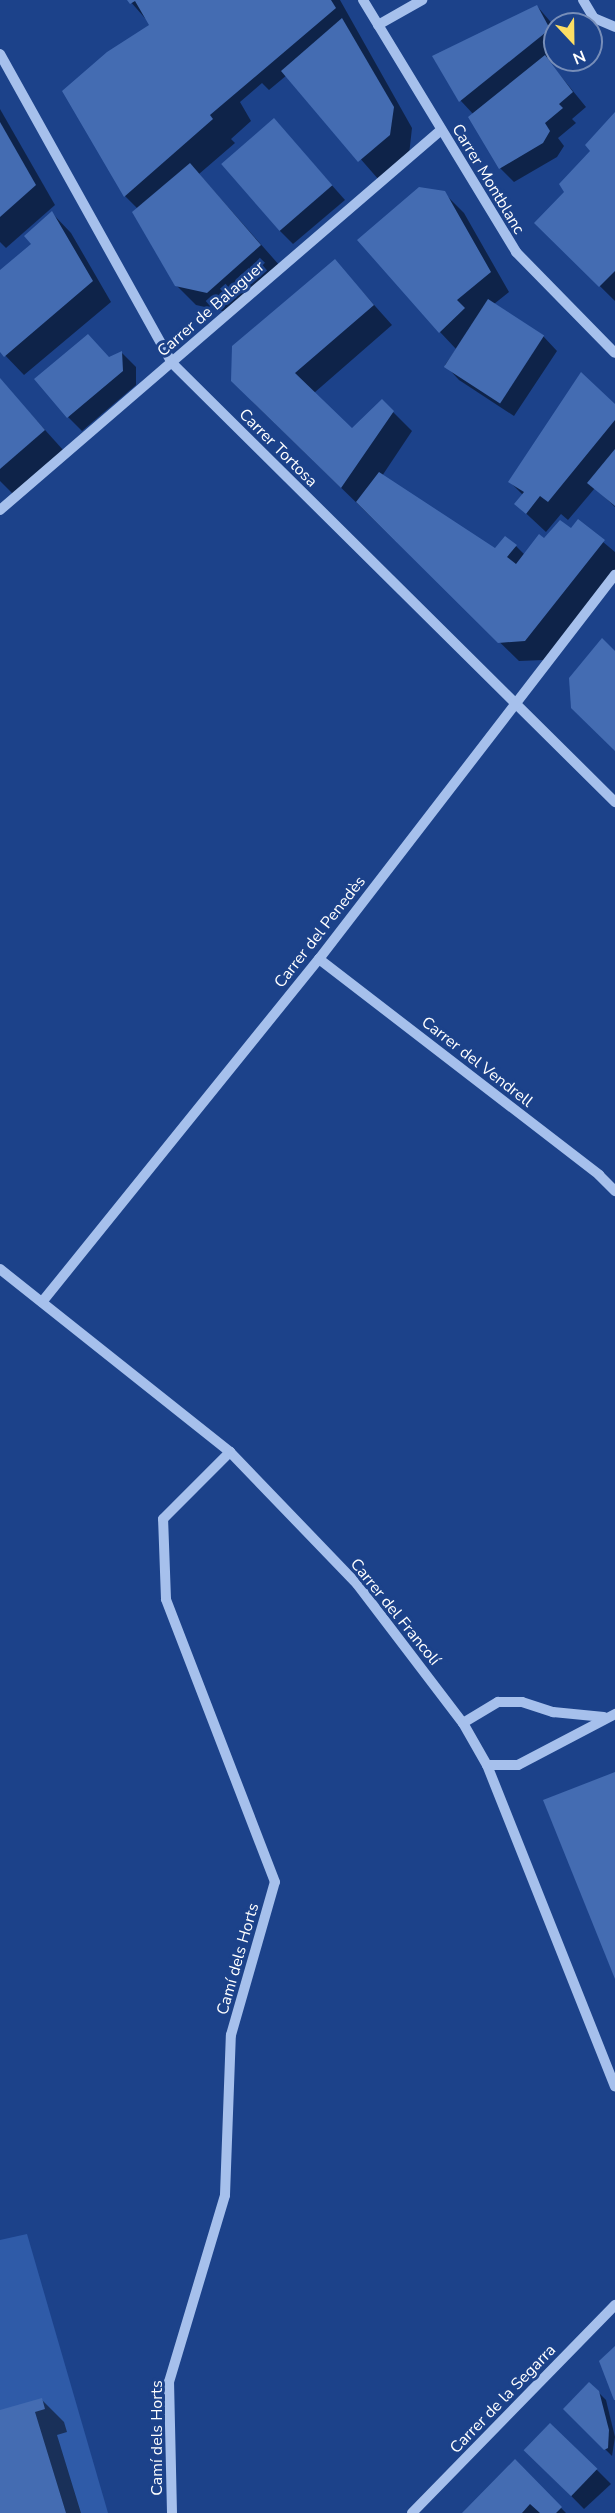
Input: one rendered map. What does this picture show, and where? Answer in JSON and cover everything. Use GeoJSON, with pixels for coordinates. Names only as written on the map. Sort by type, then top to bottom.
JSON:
{"type":"FeatureCollection","features":[{"type":"Feature","properties":{"kind":"street","name":"Carrer Montblanc"},"geometry":{"type":"LineString","coordinates":[[363,0],[516,252],[615,353]]}},
{"type":"Feature","properties":{"kind":"street"},"geometry":{"type":"LineString","coordinates":[[378,26],[422,0]]}},
{"type":"Feature","properties":{"kind":"street"},"geometry":{"type":"LineString","coordinates":[[583,0],[594,18],[615,27]]}},
{"type":"Feature","properties":{"kind":"street","name":"Carrer Tortosa"},"geometry":{"type":"LineString","coordinates":[[0,54],[172,363],[615,802]]}},
{"type":"Feature","properties":{"kind":"street","name":"Carrer de Balaguer"},"geometry":{"type":"LineString","coordinates":[[0,510],[441,130]]}},
{"type":"Feature","properties":{"kind":"street","name":"Carrer del Penedès"},"geometry":{"type":"LineString","coordinates":[[42,1302],[319,959],[615,575]]}},
{"type":"Feature","properties":{"kind":"street","name":"Carrer del Vendrell"},"geometry":{"type":"LineString","coordinates":[[319,959],[590,1168],[615,1191]]}},
{"type":"Feature","properties":{"kind":"street","name":"Carrer del Francolí"},"geometry":{"type":"LineString","coordinates":[[0,1269],[230,1452],[357,1584],[463,1723],[487,1765],[615,2086]]}},
{"type":"Feature","properties":{"kind":"street","name":"Camí dels Horts"},"geometry":{"type":"LineString","coordinates":[[172,2513],[169,2382],[225,2195],[231,2035],[275,1882],[166,1599],[163,1519],[230,1452]]}},
{"type":"Feature","properties":{"kind":"street"},"geometry":{"type":"LineString","coordinates":[[463,1723],[498,1702],[522,1702],[554,1712],[610,1716]]}},
{"type":"Feature","properties":{"kind":"street"},"geometry":{"type":"LineString","coordinates":[[487,1765],[518,1765],[610,1716]]}},
{"type":"Feature","properties":{"kind":"street","name":"Carrer de la Segarra"},"geometry":{"type":"LineString","coordinates":[[412,2513],[615,2305]]}},
{"type":"Feature","properties":{"kind":"shaded area"},"geometry":{"type":"Polygon","coordinates":[[[27,2234],[108,2513],[0,2513],[0,2240],[27,2234]]]}},
{"type":"Feature","properties":{"kind":"building"},"geometry":{"type":"Polygon","coordinates":[[[127,0],[331,0],[336,8],[210,115],[213,119],[124,197],[62,91],[107,52],[149,25],[135,1],[130,4],[127,0]]]}},
{"type":"Feature","properties":{"kind":"building"},"geometry":{"type":"Polygon","coordinates":[[[537,5],[543,16],[543,35],[459,102],[432,56],[537,5]]]}},
{"type":"Feature","properties":{"kind":"building"},"geometry":{"type":"Polygon","coordinates":[[[342,18],[394,107],[390,135],[358,162],[281,71],[342,18]]]}},
{"type":"Feature","properties":{"kind":"building"},"geometry":{"type":"Polygon","coordinates":[[[543,57],[543,72],[558,72],[573,92],[559,104],[563,108],[545,123],[550,131],[543,143],[499,169],[468,117],[543,57]]]}},
{"type":"Feature","properties":{"kind":"building"},"geometry":{"type":"Polygon","coordinates":[[[615,112],[615,271],[599,287],[534,223],[564,192],[559,184],[590,151],[585,145],[615,112]]]}},
{"type":"Feature","properties":{"kind":"building"},"geometry":{"type":"Polygon","coordinates":[[[274,118],[332,185],[280,231],[221,164],[274,118]]]}},
{"type":"Feature","properties":{"kind":"building"},"geometry":{"type":"Polygon","coordinates":[[[0,122],[36,185],[0,217],[0,122]]]}},
{"type":"Feature","properties":{"kind":"building"},"geometry":{"type":"Polygon","coordinates":[[[190,163],[261,245],[207,293],[175,286],[132,212],[190,163]]]}},
{"type":"Feature","properties":{"kind":"building"},"geometry":{"type":"Polygon","coordinates":[[[419,187],[445,191],[491,272],[457,300],[465,308],[439,333],[357,240],[419,187]]]}},
{"type":"Feature","properties":{"kind":"building"},"geometry":{"type":"Polygon","coordinates":[[[52,211],[93,281],[4,357],[0,352],[0,270],[31,244],[24,236],[52,211]]]}},
{"type":"Feature","properties":{"kind":"building"},"geometry":{"type":"Polygon","coordinates":[[[335,259],[374,305],[295,373],[352,428],[382,399],[394,411],[341,488],[231,381],[232,346],[335,259]]]}},
{"type":"Feature","properties":{"kind":"building"},"geometry":{"type":"Polygon","coordinates":[[[488,299],[544,335],[500,403],[444,367],[488,299]]]}},
{"type":"Feature","properties":{"kind":"building"},"geometry":{"type":"Polygon","coordinates":[[[88,334],[109,357],[122,351],[123,371],[67,418],[34,379],[88,334]]]}},
{"type":"Feature","properties":{"kind":"building"},"geometry":{"type":"Polygon","coordinates":[[[581,372],[615,404],[615,420],[548,502],[540,496],[526,514],[514,504],[524,492],[508,482],[581,372]]]}},
{"type":"Feature","properties":{"kind":"building"},"geometry":{"type":"Polygon","coordinates":[[[0,378],[45,430],[0,469],[0,378]]]}},
{"type":"Feature","properties":{"kind":"building"},"geometry":{"type":"Polygon","coordinates":[[[615,449],[615,506],[587,483],[615,449]]]}},
{"type":"Feature","properties":{"kind":"building"},"geometry":{"type":"Polygon","coordinates":[[[379,472],[495,548],[505,536],[517,545],[507,557],[516,564],[539,534],[544,538],[560,520],[571,528],[578,519],[605,540],[525,641],[498,643],[356,502],[379,472]]]}},
{"type":"Feature","properties":{"kind":"building"},"geometry":{"type":"Polygon","coordinates":[[[602,638],[615,651],[615,751],[571,708],[569,678],[602,638]]]}},
{"type":"Feature","properties":{"kind":"building"},"geometry":{"type":"Polygon","coordinates":[[[615,1772],[615,1979],[543,1800],[615,1772]]]}},
{"type":"Feature","properties":{"kind":"building"},"geometry":{"type":"Polygon","coordinates":[[[615,2346],[615,2400],[614,2400],[599,2361],[615,2346]]]}},
{"type":"Feature","properties":{"kind":"building"},"geometry":{"type":"Polygon","coordinates":[[[589,2382],[599,2391],[609,2430],[608,2448],[604,2450],[563,2409],[589,2382]]]}},
{"type":"Feature","properties":{"kind":"building"},"geometry":{"type":"Polygon","coordinates":[[[42,2398],[45,2409],[35,2412],[66,2513],[0,2513],[0,2410],[42,2398]]]}},
{"type":"Feature","properties":{"kind":"building"},"geometry":{"type":"Polygon","coordinates":[[[550,2423],[597,2469],[571,2496],[524,2450],[550,2423]]]}},
{"type":"Feature","properties":{"kind":"building"},"geometry":{"type":"Polygon","coordinates":[[[515,2459],[562,2507],[556,2513],[540,2513],[530,2504],[522,2513],[462,2513],[515,2459]]]}}]}
